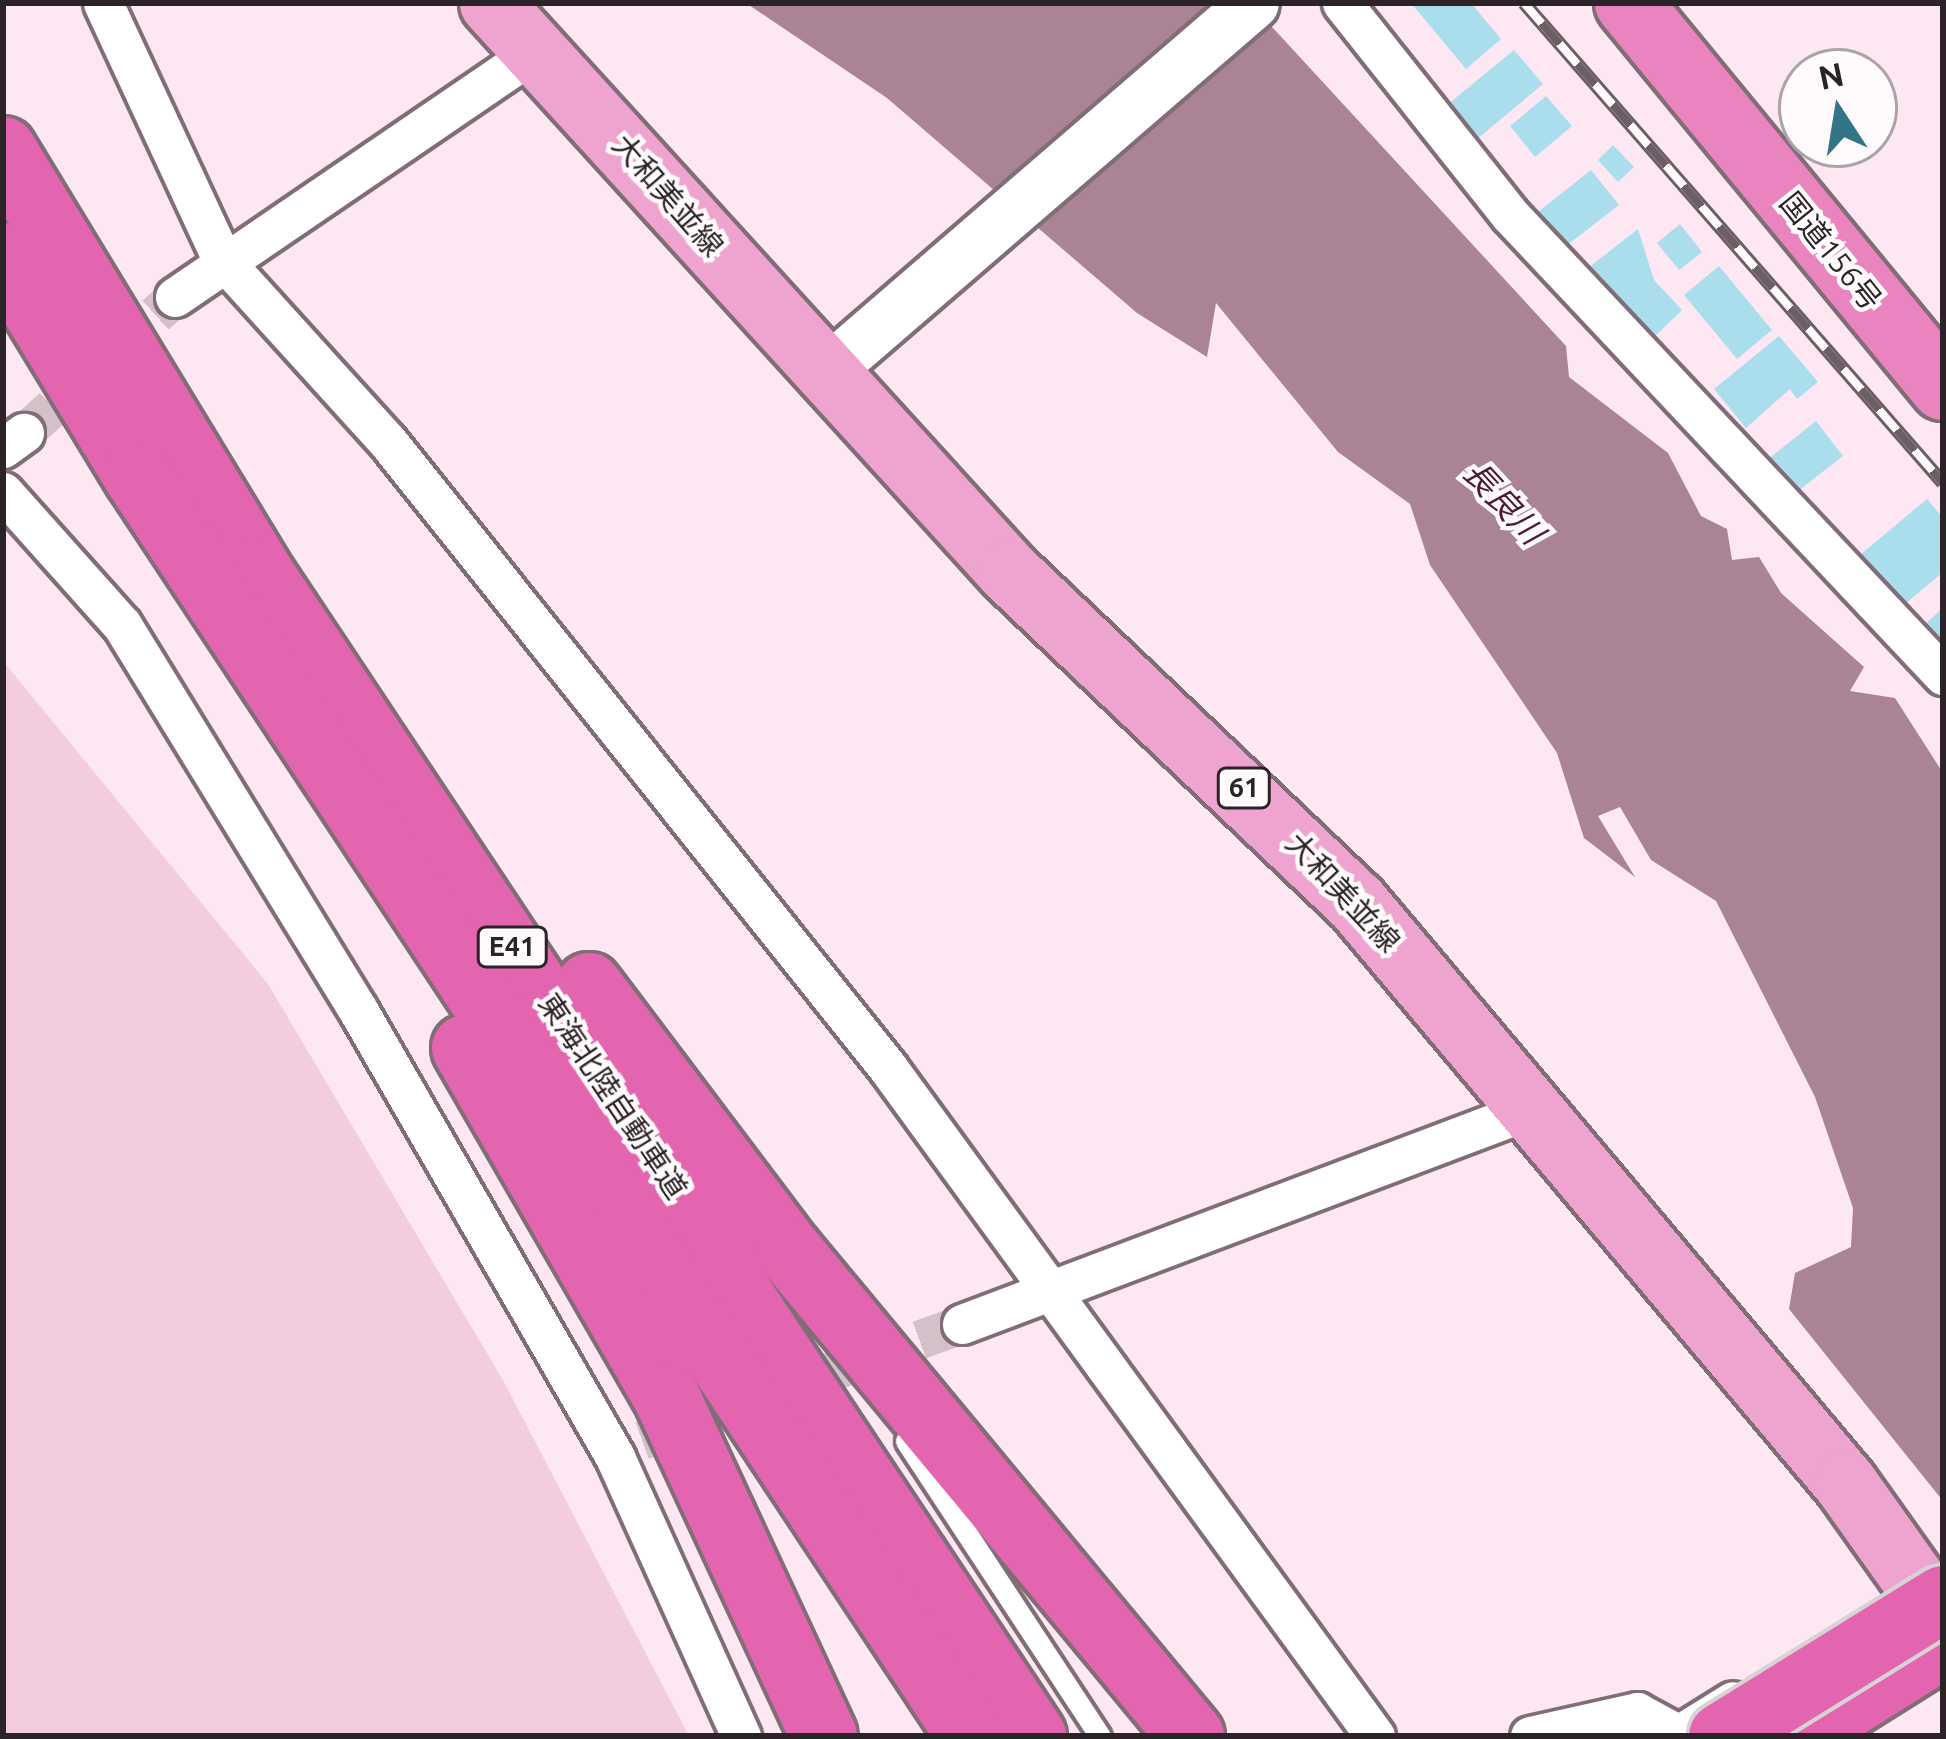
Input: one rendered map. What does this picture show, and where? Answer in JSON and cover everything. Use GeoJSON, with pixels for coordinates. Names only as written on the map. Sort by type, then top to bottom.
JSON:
{"type":"FeatureCollection","features":[{"type":"Feature","properties":{"kind":"highway","name":"国道156号"},"geometry":{"type":"LineString","coordinates":[[1628,3],[1943,387]]}},
{"type":"Feature","properties":{"kind":"highway","name":"東海北陸自動車道"},"geometry":{"type":"LineString","coordinates":[[3,150],[258,570],[1033,1736]]}},
{"type":"Feature","properties":{"kind":"highway","name":"東海北陸自動車道"},"geometry":{"type":"LineString","coordinates":[[3,256],[137,476],[970,1736]]}},
{"type":"Feature","properties":{"kind":"highway"},"geometry":{"type":"LineString","coordinates":[[137,476],[668,1400],[824,1736]]}},
{"type":"Feature","properties":{"kind":"highway"},"geometry":{"type":"LineString","coordinates":[[258,570],[789,1252],[1191,1736]]}},
{"type":"Feature","properties":{"kind":"highway"},"geometry":{"type":"LineString","coordinates":[[1695,1736],[1936,1602]]}},
{"type":"Feature","properties":{"kind":"highway"},"geometry":{"type":"LineString","coordinates":[[1798,1736],[1943,1646]]}},
{"type":"Feature","properties":{"kind":"main road","name":"大和美並線"},"geometry":{"type":"LineString","coordinates":[[491,3],[839,359],[1009,572],[1355,901],[1534,1108],[1936,1602]]}},
{"type":"Feature","properties":{"kind":"street"},"geometry":{"type":"LineString","coordinates":[[103,3],[222,259],[388,442],[889,1067],[1041,1287],[1375,1736]]}},
{"type":"Feature","properties":{"kind":"street"},"geometry":{"type":"LineString","coordinates":[[839,359],[1252,3]]}},
{"type":"Feature","properties":{"kind":"street"},"geometry":{"type":"LineString","coordinates":[[1342,3],[1510,215],[1943,675]]}},
{"type":"Feature","properties":{"kind":"street"},"geometry":{"type":"LineString","coordinates":[[175,298],[222,259],[536,50]]}},
{"type":"Feature","properties":{"kind":"street"},"geometry":{"type":"LineString","coordinates":[[3,492],[122,625],[629,1449],[741,1736]]}},
{"type":"Feature","properties":{"kind":"street"},"geometry":{"type":"LineString","coordinates":[[962,1324],[1041,1287],[1534,1108]]}},
{"type":"Feature","properties":{"kind":"street"},"geometry":{"type":"LineString","coordinates":[[1530,1736],[1636,1712],[1695,1736]]}},
{"type":"Feature","properties":{"kind":"lane"},"geometry":{"type":"LineString","coordinates":[[789,1252],[1100,1736]]}},
{"type":"Feature","properties":{"kind":"shaded area"},"geometry":{"type":"Polygon","coordinates":[[[3,661],[268,984],[504,1382],[689,1736],[3,1736],[3,661]]]}},
{"type":"Feature","properties":{"kind":"water","name":"長良川"},"geometry":{"type":"Polygon","coordinates":[[[746,3],[1250,3],[1566,346],[1569,377],[1668,453],[1701,516],[1727,529],[1732,560],[1759,557],[1781,593],[1864,667],[1850,691],[1895,698],[1943,773],[1943,1501],[1789,1309],[1795,1273],[1851,1247],[1853,1208],[1815,1097],[1716,901],[1651,860],[1620,807],[1598,816],[1635,877],[1584,838],[1557,753],[1430,565],[1410,504],[1338,452],[1216,303],[1207,357],[1137,313],[887,98],[746,3]]]}},
{"type":"Feature","properties":{"kind":"building"},"geometry":{"type":"Polygon","coordinates":[[[1411,3],[1471,3],[1501,39],[1466,69],[1411,3]]]}},
{"type":"Feature","properties":{"kind":"building"},"geometry":{"type":"Polygon","coordinates":[[[1514,50],[1543,84],[1471,144],[1442,109],[1514,50]]]}},
{"type":"Feature","properties":{"kind":"building"},"geometry":{"type":"Polygon","coordinates":[[[1546,96],[1572,126],[1535,157],[1510,126],[1546,96]]]}},
{"type":"Feature","properties":{"kind":"building"},"geometry":{"type":"Polygon","coordinates":[[[1613,145],[1634,167],[1618,182],[1598,160],[1613,145]]]}},
{"type":"Feature","properties":{"kind":"building"},"geometry":{"type":"Polygon","coordinates":[[[1591,170],[1619,205],[1566,246],[1539,211],[1591,170]]]}},
{"type":"Feature","properties":{"kind":"building"},"geometry":{"type":"Polygon","coordinates":[[[1680,224],[1702,252],[1679,270],[1657,243],[1680,224]]]}},
{"type":"Feature","properties":{"kind":"building"},"geometry":{"type":"Polygon","coordinates":[[[1638,229],[1654,280],[1682,310],[1649,342],[1583,272],[1638,229]]]}},
{"type":"Feature","properties":{"kind":"building"},"geometry":{"type":"Polygon","coordinates":[[[1719,266],[1772,330],[1737,359],[1684,295],[1719,266]]]}},
{"type":"Feature","properties":{"kind":"building"},"geometry":{"type":"Polygon","coordinates":[[[1779,336],[1818,382],[1797,399],[1790,389],[1746,428],[1714,389],[1779,336]]]}},
{"type":"Feature","properties":{"kind":"building"},"geometry":{"type":"Polygon","coordinates":[[[1816,421],[1843,456],[1794,494],[1767,460],[1816,421]]]}},
{"type":"Feature","properties":{"kind":"building"},"geometry":{"type":"Polygon","coordinates":[[[1927,499],[1943,518],[1943,572],[1904,605],[1860,555],[1927,499]]]}},
{"type":"Feature","properties":{"kind":"building"},"geometry":{"type":"Polygon","coordinates":[[[1943,608],[1943,644],[1924,625],[1943,608]]]}},
{"type":"Feature","properties":{"kind":"tunnel"},"geometry":{"type":"LineString","coordinates":[[24,433],[175,297]]}},
{"type":"Feature","properties":{"kind":"tunnel"},"geometry":{"type":"LineString","coordinates":[[642,1440],[962,1324]]}},
{"type":"Feature","properties":{"kind":"railway"},"geometry":{"type":"LineString","coordinates":[[1524,3],[1943,483]]}}]}
